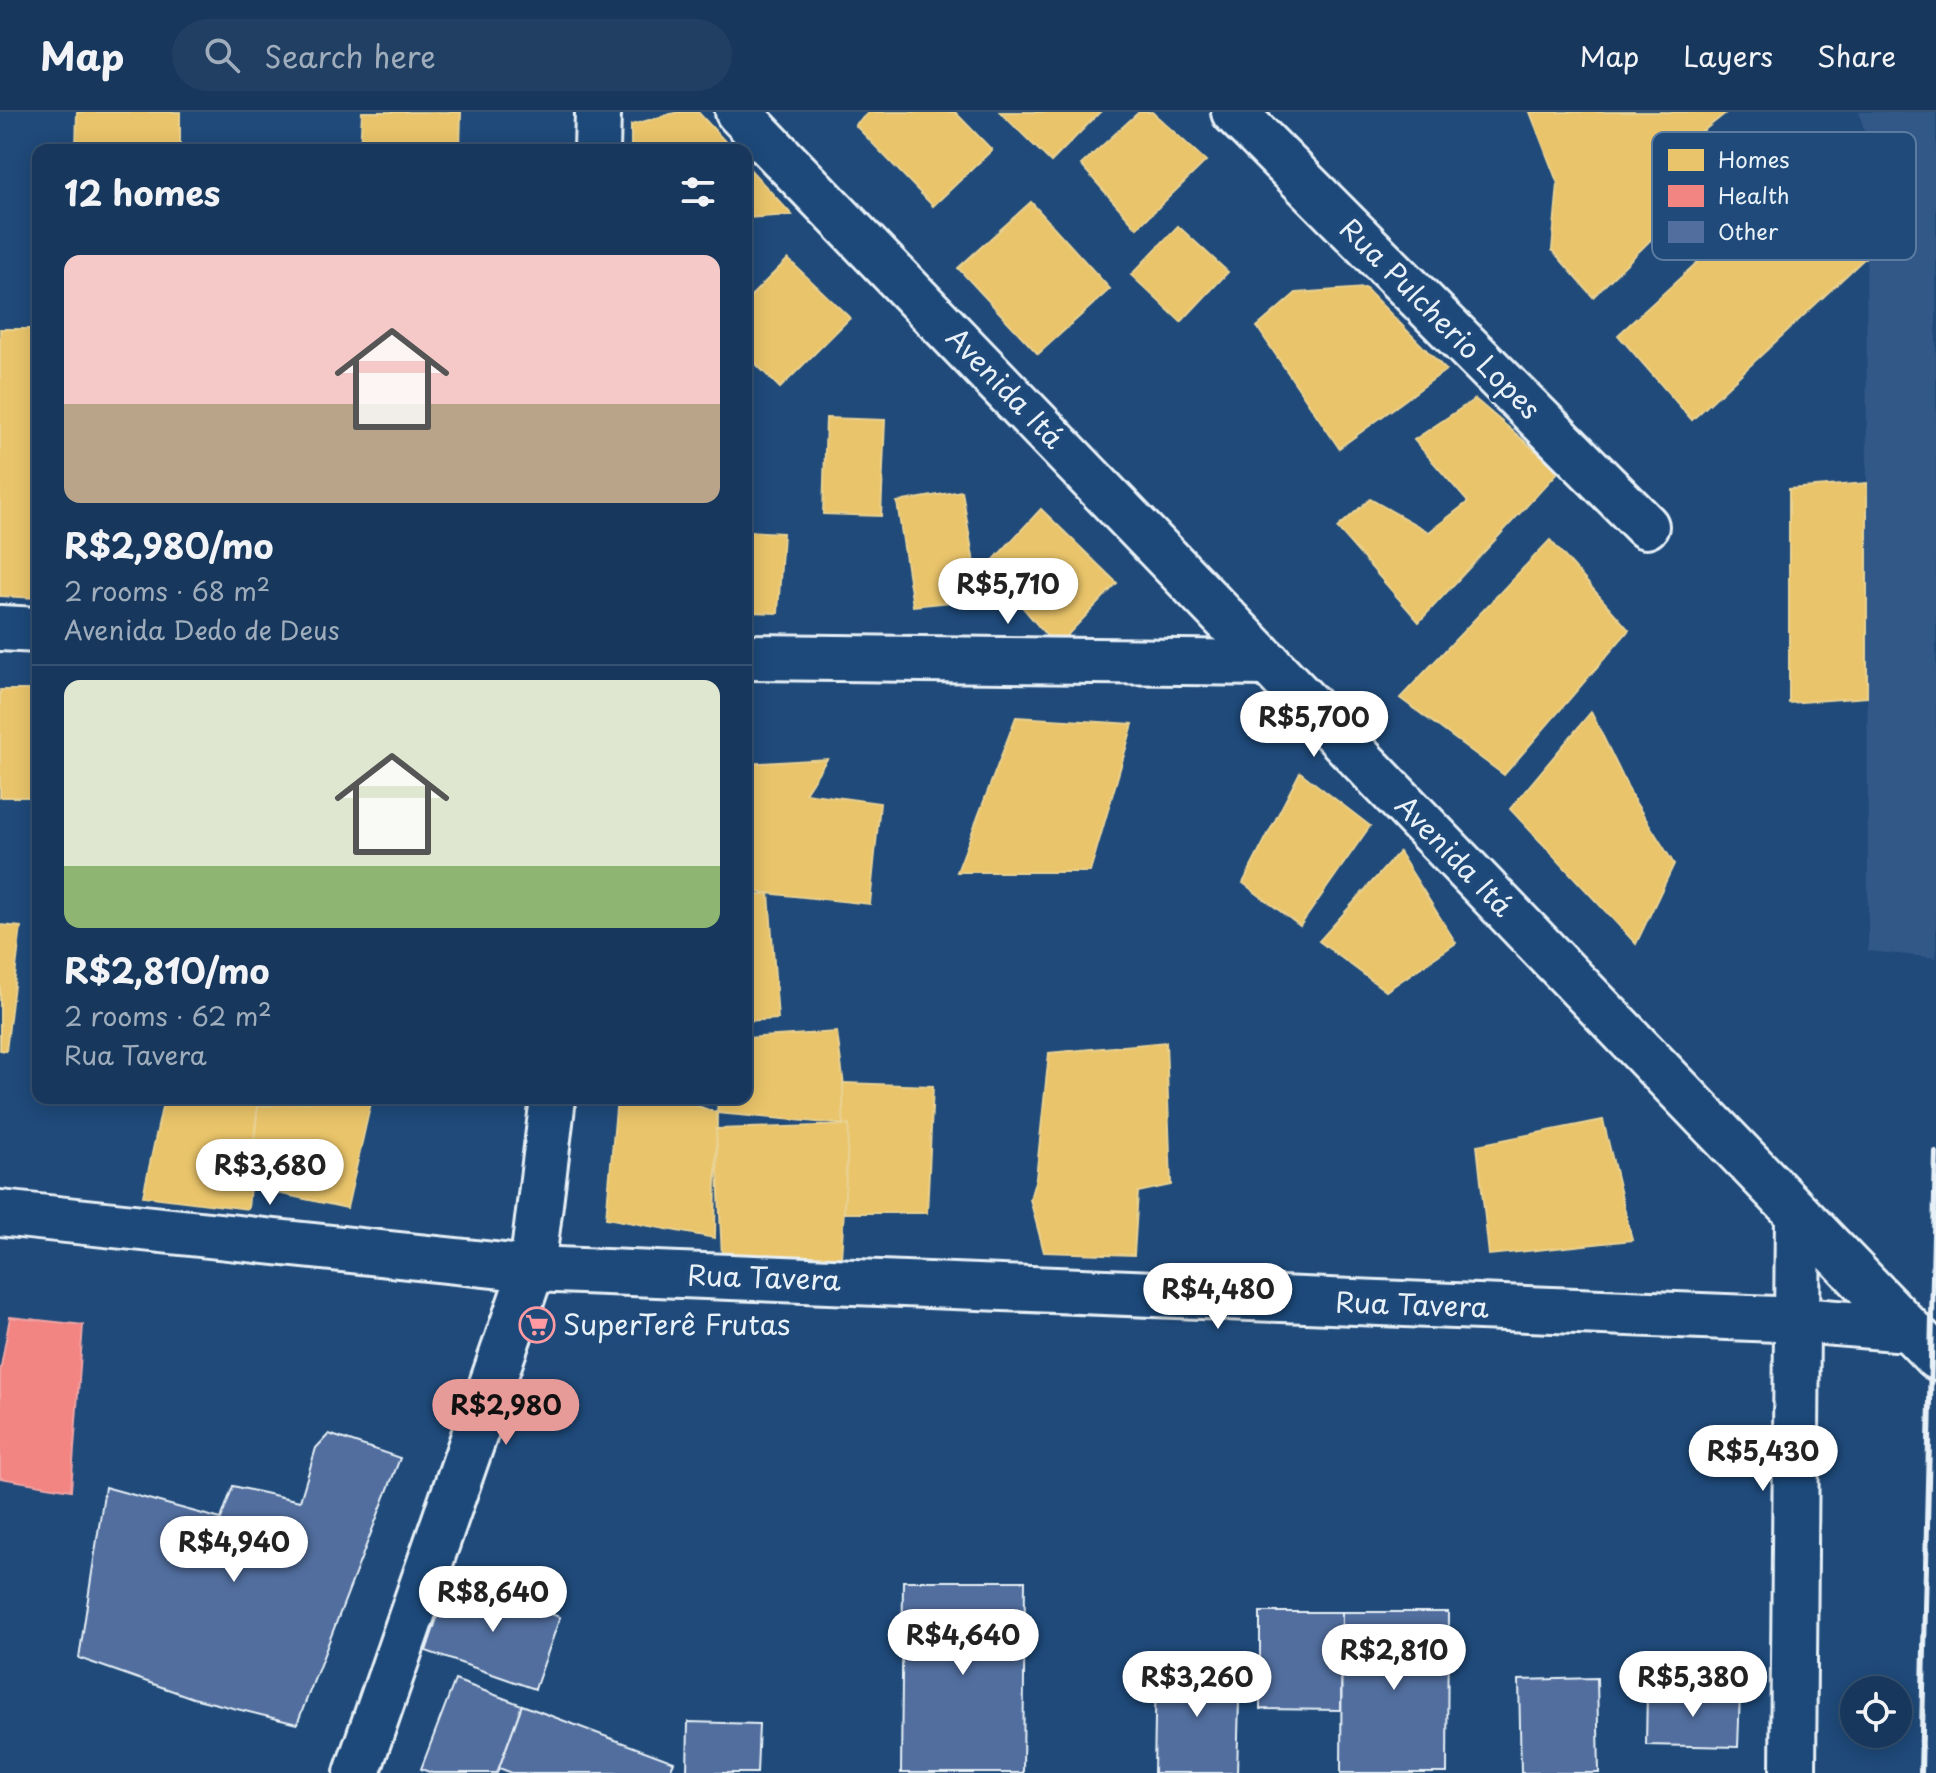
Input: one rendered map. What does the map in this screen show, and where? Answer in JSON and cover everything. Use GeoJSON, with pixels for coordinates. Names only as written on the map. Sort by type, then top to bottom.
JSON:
{"type":"FeatureCollection","features":[{"type":"Feature","properties":{"kind":"street"},"geometry":{"type":"LineString","coordinates":[[597,144],[598,112]]}},
{"type":"Feature","properties":{"kind":"street","name":"Rua Pulcherio Lopes"},"geometry":{"type":"LineString","coordinates":[[1234,112],[1646,526]]}},
{"type":"Feature","properties":{"kind":"street","name":"Avenida Itá"},"geometry":{"type":"LineString","coordinates":[[754,117],[1269,663],[1922,1343]]}},
{"type":"Feature","properties":{"kind":"street"},"geometry":{"type":"LineString","coordinates":[[0,628],[32,630]]}},
{"type":"Feature","properties":{"kind":"street"},"geometry":{"type":"LineString","coordinates":[[752,657],[1269,663]]}},
{"type":"Feature","properties":{"kind":"street"},"geometry":{"type":"LineString","coordinates":[[357,1773],[532,1269],[552,1104]]}},
{"type":"Feature","properties":{"kind":"street","name":"Rua Tavera"},"geometry":{"type":"LineString","coordinates":[[0,1213],[532,1269],[1800,1320],[1922,1343]]}},
{"type":"Feature","properties":{"kind":"street"},"geometry":{"type":"LineString","coordinates":[[1793,1773],[1800,1320],[1798,1214]]}},
{"type":"Feature","properties":{"kind":"shaded area"},"geometry":{"type":"Polygon","coordinates":[[[1859,112],[1936,112],[1936,958],[1868,951],[1866,260],[1916,260],[1916,132],[1865,132],[1859,112]]]}},
{"type":"Feature","properties":{"kind":"building: Homes"},"geometry":{"type":"Polygon","coordinates":[[[77,112],[180,112],[180,144],[76,144],[77,112]]]}},
{"type":"Feature","properties":{"kind":"building: Homes"},"geometry":{"type":"Polygon","coordinates":[[[362,112],[461,112],[460,144],[360,144],[362,112]]]}},
{"type":"Feature","properties":{"kind":"building: Homes"},"geometry":{"type":"Polygon","coordinates":[[[678,112],[698,112],[727,144],[631,144],[631,125],[678,112]]]}},
{"type":"Feature","properties":{"kind":"building: Homes"},"geometry":{"type":"Polygon","coordinates":[[[869,112],[955,112],[992,150],[933,206],[855,125],[869,112]]]}},
{"type":"Feature","properties":{"kind":"building: Homes"},"geometry":{"type":"Polygon","coordinates":[[[1000,112],[1100,112],[1051,162],[1000,112]]]}},
{"type":"Feature","properties":{"kind":"building: Homes"},"geometry":{"type":"Polygon","coordinates":[[[1139,112],[1152,112],[1206,161],[1137,228],[1081,165],[1139,112]]]}},
{"type":"Feature","properties":{"kind":"building: Homes"},"geometry":{"type":"Polygon","coordinates":[[[1530,112],[1727,112],[1702,132],[1652,132],[1652,238],[1593,297],[1552,250],[1558,184],[1530,112]]]}},
{"type":"Feature","properties":{"kind":"building: Homes"},"geometry":{"type":"Polygon","coordinates":[[[752,172],[792,215],[752,218],[752,172]]]}},
{"type":"Feature","properties":{"kind":"building: Homes"},"geometry":{"type":"Polygon","coordinates":[[[1031,202],[1110,289],[1038,354],[958,268],[1031,202]]]}},
{"type":"Feature","properties":{"kind":"building: Homes"},"geometry":{"type":"Polygon","coordinates":[[[1178,226],[1228,272],[1181,322],[1131,275],[1178,226]]]}},
{"type":"Feature","properties":{"kind":"building: Homes"},"geometry":{"type":"Polygon","coordinates":[[[788,259],[850,318],[780,388],[752,360],[752,295],[788,259]]]}},
{"type":"Feature","properties":{"kind":"building: Homes"},"geometry":{"type":"Polygon","coordinates":[[[1700,260],[1863,260],[1692,420],[1618,335],[1700,260]]]}},
{"type":"Feature","properties":{"kind":"building: Homes"},"geometry":{"type":"Polygon","coordinates":[[[1365,288],[1446,370],[1339,448],[1257,327],[1296,293],[1365,288]]]}},
{"type":"Feature","properties":{"kind":"building: Homes"},"geometry":{"type":"Polygon","coordinates":[[[0,329],[32,329],[32,598],[0,596],[0,329]]]}},
{"type":"Feature","properties":{"kind":"building: Homes"},"geometry":{"type":"Polygon","coordinates":[[[1475,399],[1559,471],[1419,622],[1337,528],[1370,499],[1429,532],[1468,502],[1414,440],[1475,399]]]}},
{"type":"Feature","properties":{"kind":"building: Homes"},"geometry":{"type":"Polygon","coordinates":[[[826,418],[885,420],[881,516],[823,514],[826,418]]]}},
{"type":"Feature","properties":{"kind":"building: Homes"},"geometry":{"type":"Polygon","coordinates":[[[1867,483],[1867,697],[1789,703],[1789,489],[1867,483]]]}},
{"type":"Feature","properties":{"kind":"building: Homes"},"geometry":{"type":"Polygon","coordinates":[[[962,491],[980,599],[913,606],[897,502],[962,491]]]}},
{"type":"Feature","properties":{"kind":"building: Homes"},"geometry":{"type":"Polygon","coordinates":[[[1041,509],[1117,583],[1056,647],[988,566],[1041,509]]]}},
{"type":"Feature","properties":{"kind":"building: Homes"},"geometry":{"type":"Polygon","coordinates":[[[752,531],[783,533],[778,613],[752,612],[752,531]]]}},
{"type":"Feature","properties":{"kind":"building: Homes"},"geometry":{"type":"Polygon","coordinates":[[[1550,540],[1629,630],[1504,775],[1400,698],[1550,540]]]}},
{"type":"Feature","properties":{"kind":"building: Homes"},"geometry":{"type":"Polygon","coordinates":[[[0,690],[32,690],[32,797],[0,797],[0,690]]]}},
{"type":"Feature","properties":{"kind":"building: Homes"},"geometry":{"type":"Polygon","coordinates":[[[1591,712],[1634,800],[1674,864],[1636,944],[1510,809],[1591,712]]]}},
{"type":"Feature","properties":{"kind":"building: Homes"},"geometry":{"type":"Polygon","coordinates":[[[1016,717],[1133,724],[1090,872],[957,872],[1016,717]]]}},
{"type":"Feature","properties":{"kind":"building: Homes"},"geometry":{"type":"Polygon","coordinates":[[[827,759],[805,793],[880,803],[870,904],[752,892],[752,764],[827,759]]]}},
{"type":"Feature","properties":{"kind":"building: Homes"},"geometry":{"type":"Polygon","coordinates":[[[1300,772],[1370,826],[1300,926],[1243,883],[1300,772]]]}},
{"type":"Feature","properties":{"kind":"building: Homes"},"geometry":{"type":"Polygon","coordinates":[[[1399,852],[1456,943],[1386,991],[1319,941],[1399,852]]]}},
{"type":"Feature","properties":{"kind":"building: Homes"},"geometry":{"type":"Polygon","coordinates":[[[769,893],[778,1019],[752,1021],[752,896],[769,893]]]}},
{"type":"Feature","properties":{"kind":"building: Homes"},"geometry":{"type":"Polygon","coordinates":[[[0,925],[21,927],[6,1051],[0,1050],[0,925]]]}},
{"type":"Feature","properties":{"kind":"building: Homes"},"geometry":{"type":"Polygon","coordinates":[[[837,1032],[849,1125],[717,1113],[718,1104],[752,1104],[752,1038],[837,1032]]]}},
{"type":"Feature","properties":{"kind":"building: Homes"},"geometry":{"type":"Polygon","coordinates":[[[1166,1042],[1171,1185],[1138,1192],[1134,1255],[1044,1252],[1030,1199],[1036,1178],[1049,1053],[1166,1042]]]}},
{"type":"Feature","properties":{"kind":"building: Homes"},"geometry":{"type":"Polygon","coordinates":[[[843,1083],[933,1086],[927,1213],[844,1213],[843,1083]]]}},
{"type":"Feature","properties":{"kind":"building: Homes"},"geometry":{"type":"Polygon","coordinates":[[[163,1104],[257,1104],[248,1209],[143,1196],[163,1104]]]}},
{"type":"Feature","properties":{"kind":"building: Homes"},"geometry":{"type":"Polygon","coordinates":[[[371,1104],[347,1208],[249,1187],[258,1106],[371,1104]]]}},
{"type":"Feature","properties":{"kind":"building: Homes"},"geometry":{"type":"Polygon","coordinates":[[[616,1104],[692,1104],[717,1113],[715,1238],[606,1218],[616,1104]]]}},
{"type":"Feature","properties":{"kind":"building: Homes"},"geometry":{"type":"Polygon","coordinates":[[[1603,1120],[1632,1240],[1489,1255],[1477,1145],[1603,1120]]]}},
{"type":"Feature","properties":{"kind":"building: Homes"},"geometry":{"type":"Polygon","coordinates":[[[849,1125],[841,1259],[722,1257],[716,1129],[849,1125]]]}},
{"type":"Feature","properties":{"kind":"building: Health"},"geometry":{"type":"Polygon","coordinates":[[[10,1317],[83,1325],[71,1490],[0,1478],[0,1372],[10,1317]]]}},
{"type":"Feature","properties":{"kind":"building: Other"},"geometry":{"type":"Polygon","coordinates":[[[329,1434],[400,1458],[297,1724],[193,1698],[79,1658],[105,1487],[221,1519],[233,1486],[300,1501],[316,1448],[329,1434]]]}},
{"type":"Feature","properties":{"kind":"building: Other"},"geometry":{"type":"Polygon","coordinates":[[[450,1579],[560,1617],[535,1689],[426,1651],[450,1579]]]}},
{"type":"Feature","properties":{"kind":"building: Other"},"geometry":{"type":"Polygon","coordinates":[[[903,1581],[1025,1581],[1023,1773],[901,1773],[903,1581]]]}},
{"type":"Feature","properties":{"kind":"building: Other"},"geometry":{"type":"Polygon","coordinates":[[[1260,1612],[1342,1612],[1341,1710],[1260,1709],[1260,1612]]]}},
{"type":"Feature","properties":{"kind":"building: Other"},"geometry":{"type":"Polygon","coordinates":[[[1342,1612],[1448,1612],[1447,1773],[1341,1773],[1342,1612]]]}},
{"type":"Feature","properties":{"kind":"building: Other"},"geometry":{"type":"Polygon","coordinates":[[[1156,1664],[1240,1665],[1237,1773],[1154,1773],[1156,1664]]]}},
{"type":"Feature","properties":{"kind":"building: Other"},"geometry":{"type":"Polygon","coordinates":[[[1597,1678],[1599,1773],[1521,1773],[1519,1680],[1597,1678]]]}},
{"type":"Feature","properties":{"kind":"building: Other"},"geometry":{"type":"Polygon","coordinates":[[[455,1680],[522,1705],[497,1773],[432,1773],[421,1769],[455,1680]]]}},
{"type":"Feature","properties":{"kind":"building: Other"},"geometry":{"type":"Polygon","coordinates":[[[1647,1691],[1740,1693],[1738,1747],[1646,1745],[1647,1691]]]}},
{"type":"Feature","properties":{"kind":"building: Other"},"geometry":{"type":"Polygon","coordinates":[[[522,1705],[674,1762],[669,1773],[512,1773],[499,1768],[522,1705]]]}},
{"type":"Feature","properties":{"kind":"building: Other"},"geometry":{"type":"Polygon","coordinates":[[[688,1722],[759,1724],[757,1773],[687,1773],[688,1722]]]}},
{"type":"Feature","properties":{"kind":"railway"},"geometry":{"type":"LineString","coordinates":[[1921,1773],[1936,1153]]}},
{"type":"Feature","properties":{"kind":"place","name":"SuperTerê Frutas"},"geometry":{"type":"Point","coordinates":[537,1325]}}]}
